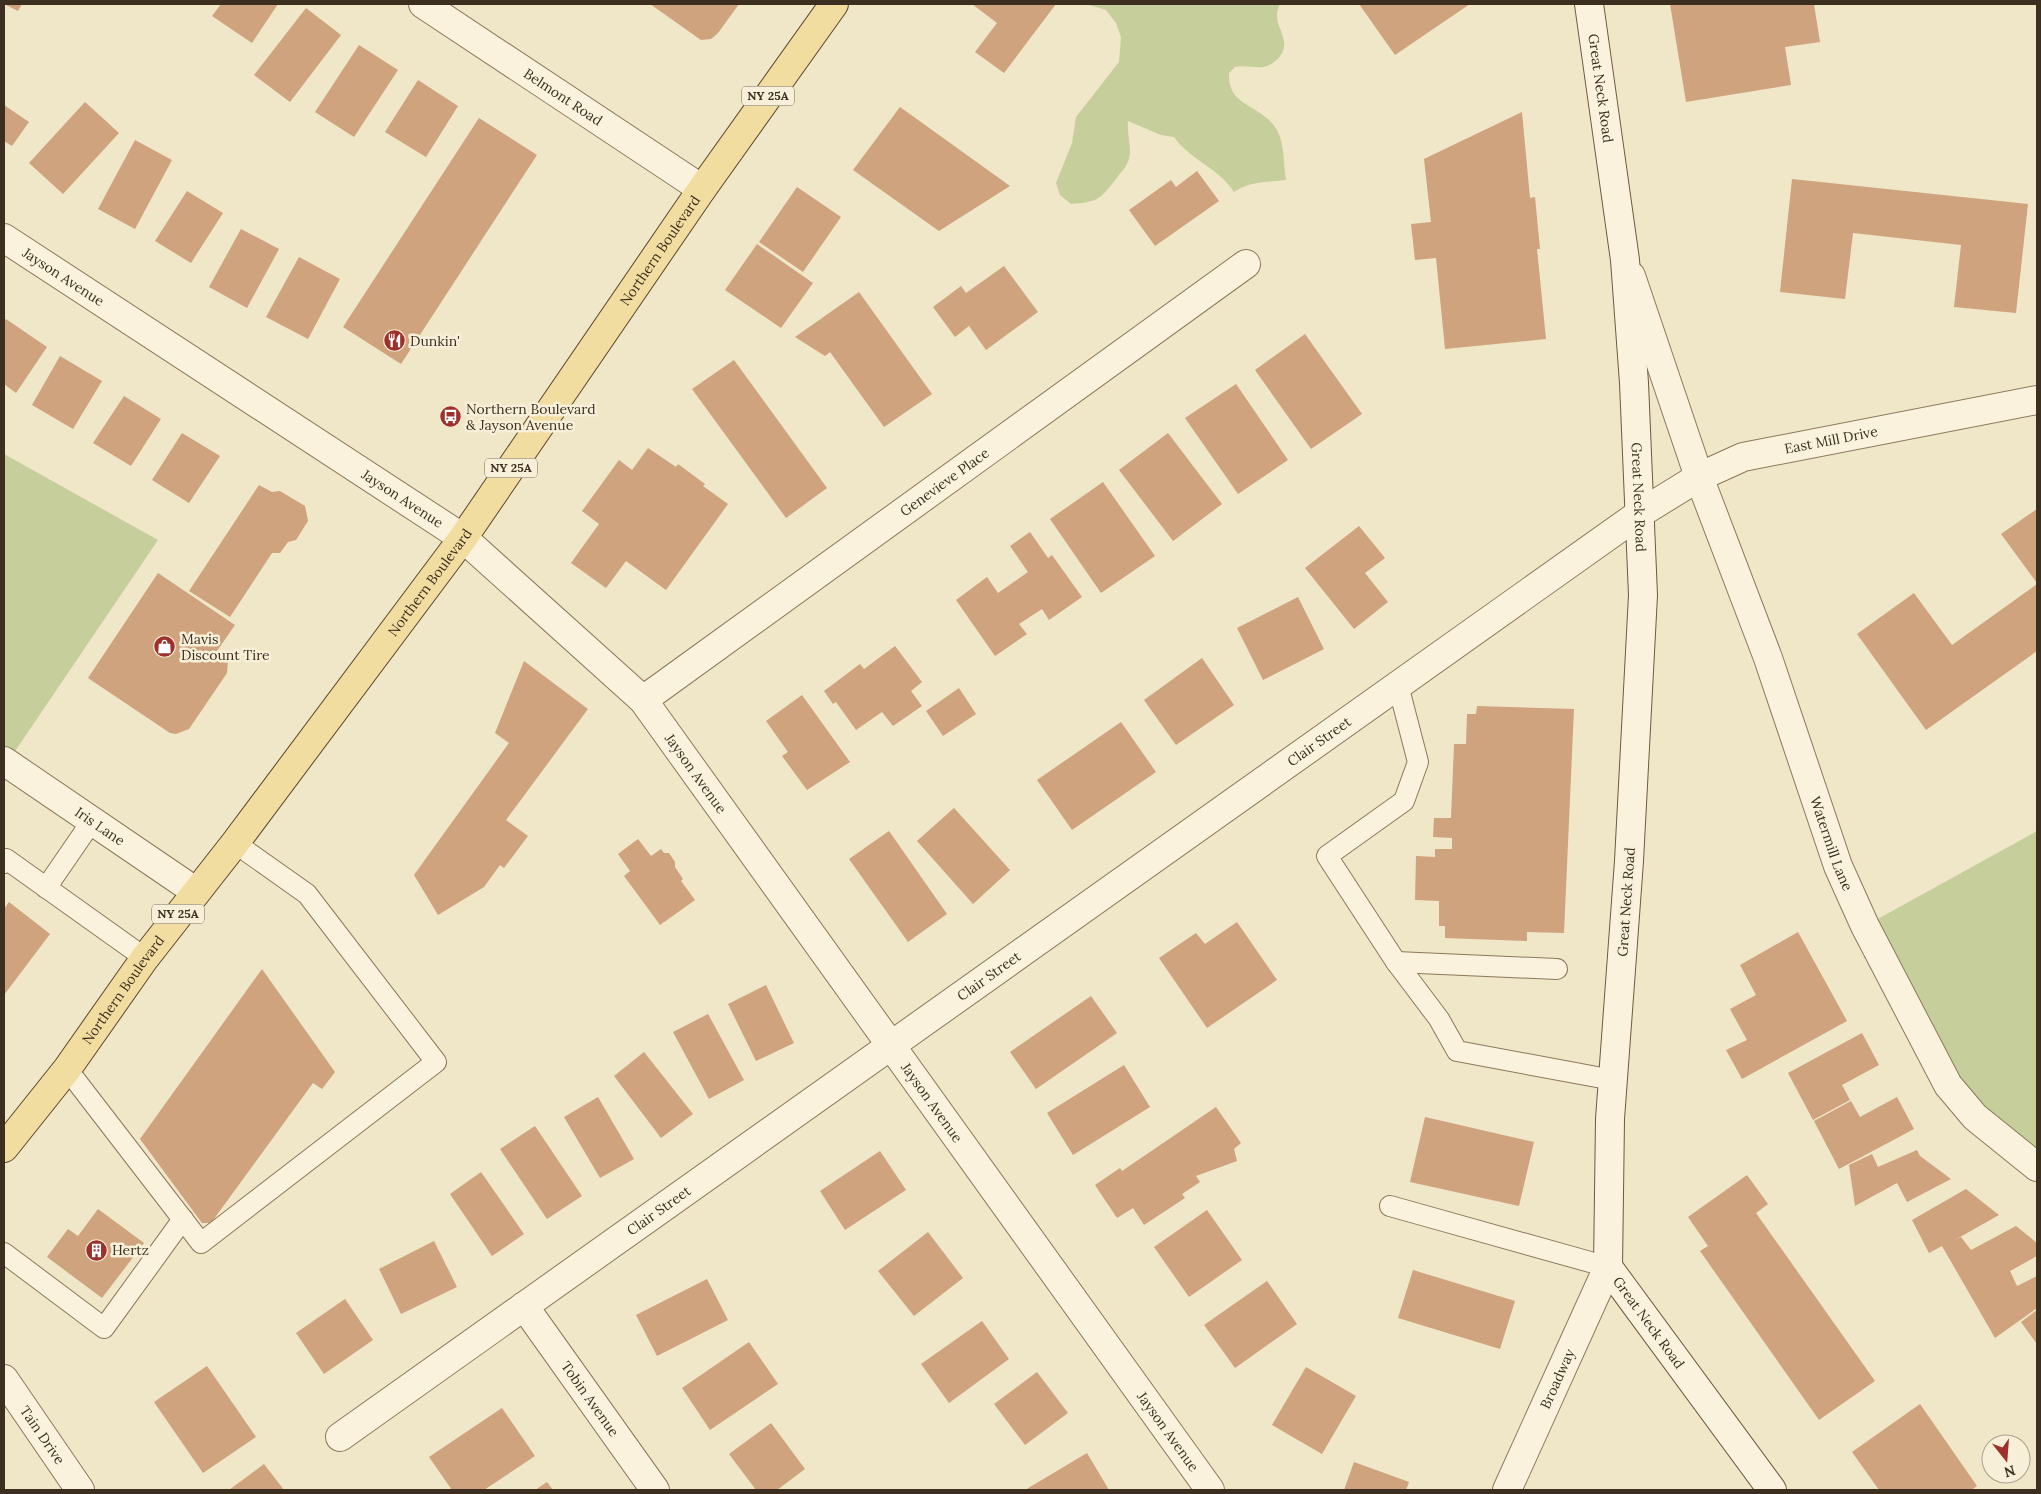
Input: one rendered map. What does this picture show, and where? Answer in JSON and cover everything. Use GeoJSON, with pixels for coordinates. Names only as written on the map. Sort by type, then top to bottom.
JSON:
{"type":"FeatureCollection","features":[{"type":"Feature","properties":{"kind":"main road","name":"Northern Boulevard"},"geometry":{"type":"LineString","coordinates":[[4,1148],[67,1069],[145,958],[195,891],[235,843],[463,538],[702,189],[834,4]]}},
{"type":"Feature","properties":{"kind":"street","name":"Belmont Road"},"geometry":{"type":"LineString","coordinates":[[423,4],[702,189]]}},
{"type":"Feature","properties":{"kind":"street","name":"Great Neck Road"},"geometry":{"type":"LineString","coordinates":[[1589,4],[1625,260],[1643,595],[1629,861],[1610,1119],[1608,1267],[1772,1490]]}},
{"type":"Feature","properties":{"kind":"street","name":"Jayson Avenue"},"geometry":{"type":"LineString","coordinates":[[4,238],[463,538],[643,700],[1210,1490]]}},
{"type":"Feature","properties":{"kind":"street","name":"Great Neck Road"},"geometry":{"type":"LineString","coordinates":[[1625,260],[1699,477]]}},
{"type":"Feature","properties":{"kind":"street","name":"Genevieve Place"},"geometry":{"type":"LineString","coordinates":[[643,700],[1246,264]]}},
{"type":"Feature","properties":{"kind":"street","name":"East Mill Drive"},"geometry":{"type":"LineString","coordinates":[[1639,514],[1699,477],[1743,457],[2037,400]]}},
{"type":"Feature","properties":{"kind":"street","name":"Watermill Lane"},"geometry":{"type":"LineString","coordinates":[[1699,477],[1768,658],[1838,866],[1864,926],[1948,1086],[1976,1117],[2037,1167]]}},
{"type":"Feature","properties":{"kind":"street","name":"Clair Street"},"geometry":{"type":"LineString","coordinates":[[340,1437],[1639,514]]}},
{"type":"Feature","properties":{"kind":"street","name":"Iris Lane"},"geometry":{"type":"LineString","coordinates":[[4,761],[195,891]]}},
{"type":"Feature","properties":{"kind":"street","name":"Broadway"},"geometry":{"type":"LineString","coordinates":[[1507,1490],[1608,1267]]}},
{"type":"Feature","properties":{"kind":"street","name":"Tobin Avenue"},"geometry":{"type":"LineString","coordinates":[[524,1306],[655,1490]]}},
{"type":"Feature","properties":{"kind":"street","name":"Tain Drive"},"geometry":{"type":"LineString","coordinates":[[4,1379],[80,1490]]}},
{"type":"Feature","properties":{"kind":"lane"},"geometry":{"type":"LineString","coordinates":[[1398,685],[1418,762],[1404,801],[1327,856],[1396,962],[1439,1019],[1457,1051],[1613,1080]]}},
{"type":"Feature","properties":{"kind":"lane"},"geometry":{"type":"LineString","coordinates":[[46,888],[92,821]]}},
{"type":"Feature","properties":{"kind":"lane"},"geometry":{"type":"LineString","coordinates":[[67,1069],[201,1243],[436,1062],[307,894],[235,843]]}},
{"type":"Feature","properties":{"kind":"lane"},"geometry":{"type":"LineString","coordinates":[[4,863],[6,859],[145,958]]}},
{"type":"Feature","properties":{"kind":"lane"},"geometry":{"type":"LineString","coordinates":[[1396,962],[1557,969]]}},
{"type":"Feature","properties":{"kind":"lane"},"geometry":{"type":"LineString","coordinates":[[1390,1206],[1608,1267]]}},
{"type":"Feature","properties":{"kind":"lane"},"geometry":{"type":"LineString","coordinates":[[4,1253],[104,1328],[182,1218]]}},
{"type":"Feature","properties":{"kind":"green space"},"geometry":{"type":"Polygon","coordinates":[[[1086,4],[1280,4],[1277,19],[1284,42],[1281,55],[1267,66],[1235,67],[1229,73],[1230,84],[1239,100],[1263,115],[1277,130],[1283,148],[1286,180],[1253,184],[1234,192],[1221,177],[1188,152],[1174,137],[1161,135],[1128,121],[1130,152],[1128,161],[1106,191],[1098,198],[1088,202],[1071,204],[1060,195],[1056,183],[1072,143],[1076,117],[1119,62],[1121,37],[1116,23],[1106,10],[1086,4]]]}},
{"type":"Feature","properties":{"kind":"green space"},"geometry":{"type":"Polygon","coordinates":[[[4,454],[158,540],[7,763],[4,761],[4,454]]]}},
{"type":"Feature","properties":{"kind":"green space"},"geometry":{"type":"Polygon","coordinates":[[[2037,831],[2037,1167],[1975,1117],[1865,926],[2037,831]]]}},
{"type":"Feature","properties":{"kind":"building"},"geometry":{"type":"Polygon","coordinates":[[[4,4],[22,4],[18,11],[4,4]]]}},
{"type":"Feature","properties":{"kind":"building"},"geometry":{"type":"Polygon","coordinates":[[[221,4],[278,4],[252,43],[212,16],[221,4]]]}},
{"type":"Feature","properties":{"kind":"building"},"geometry":{"type":"Polygon","coordinates":[[[650,4],[739,4],[718,33],[711,39],[701,40],[650,4]]]}},
{"type":"Feature","properties":{"kind":"building"},"geometry":{"type":"Polygon","coordinates":[[[972,4],[1056,4],[1004,73],[975,52],[997,23],[972,4]]]}},
{"type":"Feature","properties":{"kind":"building"},"geometry":{"type":"Polygon","coordinates":[[[1359,4],[1470,4],[1395,55],[1359,4]]]}},
{"type":"Feature","properties":{"kind":"building"},"geometry":{"type":"Polygon","coordinates":[[[1670,4],[1814,4],[1820,42],[1785,47],[1791,85],[1686,102],[1670,4]]]}},
{"type":"Feature","properties":{"kind":"building"},"geometry":{"type":"Polygon","coordinates":[[[306,8],[341,35],[290,102],[254,75],[306,8]]]}},
{"type":"Feature","properties":{"kind":"building"},"geometry":{"type":"Polygon","coordinates":[[[359,45],[398,70],[354,137],[315,112],[359,45]]]}},
{"type":"Feature","properties":{"kind":"building"},"geometry":{"type":"Polygon","coordinates":[[[418,80],[458,106],[426,157],[385,132],[418,80]]]}},
{"type":"Feature","properties":{"kind":"building"},"geometry":{"type":"Polygon","coordinates":[[[85,102],[119,133],[63,194],[29,163],[85,102]]]}},
{"type":"Feature","properties":{"kind":"building"},"geometry":{"type":"Polygon","coordinates":[[[4,105],[29,122],[12,146],[4,141],[4,105]]]}},
{"type":"Feature","properties":{"kind":"building"},"geometry":{"type":"Polygon","coordinates":[[[900,107],[1010,186],[939,231],[853,170],[900,107]]]}},
{"type":"Feature","properties":{"kind":"building"},"geometry":{"type":"Polygon","coordinates":[[[1522,112],[1530,198],[1535,197],[1540,249],[1537,249],[1546,339],[1445,349],[1436,258],[1415,260],[1411,224],[1431,222],[1424,159],[1522,112]]]}},
{"type":"Feature","properties":{"kind":"building"},"geometry":{"type":"Polygon","coordinates":[[[479,118],[537,155],[401,364],[343,327],[479,118]]]}},
{"type":"Feature","properties":{"kind":"building"},"geometry":{"type":"Polygon","coordinates":[[[135,140],[172,160],[135,229],[98,209],[135,140]]]}},
{"type":"Feature","properties":{"kind":"building"},"geometry":{"type":"Polygon","coordinates":[[[1197,171],[1219,201],[1155,246],[1129,210],[1171,180],[1176,187],[1197,171]]]}},
{"type":"Feature","properties":{"kind":"building"},"geometry":{"type":"Polygon","coordinates":[[[1792,179],[2028,204],[2016,313],[1954,307],[1961,245],[1853,233],[1845,299],[1780,292],[1792,179]]]}},
{"type":"Feature","properties":{"kind":"building"},"geometry":{"type":"Polygon","coordinates":[[[797,187],[841,217],[803,272],[759,242],[797,187]]]}},
{"type":"Feature","properties":{"kind":"building"},"geometry":{"type":"Polygon","coordinates":[[[187,191],[223,213],[191,263],[155,241],[187,191]]]}},
{"type":"Feature","properties":{"kind":"building"},"geometry":{"type":"Polygon","coordinates":[[[241,229],[279,249],[247,308],[209,287],[241,229]]]}},
{"type":"Feature","properties":{"kind":"building"},"geometry":{"type":"Polygon","coordinates":[[[757,244],[813,283],[781,328],[725,290],[757,244]]]}},
{"type":"Feature","properties":{"kind":"building"},"geometry":{"type":"Polygon","coordinates":[[[299,257],[340,279],[308,339],[266,317],[299,257]]]}},
{"type":"Feature","properties":{"kind":"building"},"geometry":{"type":"Polygon","coordinates":[[[1004,266],[1038,312],[986,350],[969,326],[955,337],[933,307],[961,286],[966,293],[1004,266]]]}},
{"type":"Feature","properties":{"kind":"building"},"geometry":{"type":"Polygon","coordinates":[[[859,292],[932,394],[884,427],[830,352],[825,356],[795,337],[859,292]]]}},
{"type":"Feature","properties":{"kind":"building"},"geometry":{"type":"Polygon","coordinates":[[[6,319],[47,347],[16,393],[4,384],[4,322],[6,319]]]}},
{"type":"Feature","properties":{"kind":"building"},"geometry":{"type":"Polygon","coordinates":[[[1305,334],[1362,414],[1311,449],[1255,370],[1305,334]]]}},
{"type":"Feature","properties":{"kind":"building"},"geometry":{"type":"Polygon","coordinates":[[[60,356],[102,381],[73,429],[32,405],[60,356]]]}},
{"type":"Feature","properties":{"kind":"building"},"geometry":{"type":"Polygon","coordinates":[[[734,360],[827,488],[786,518],[692,389],[734,360]]]}},
{"type":"Feature","properties":{"kind":"building"},"geometry":{"type":"Polygon","coordinates":[[[1236,384],[1288,460],[1238,494],[1185,418],[1236,384]]]}},
{"type":"Feature","properties":{"kind":"building"},"geometry":{"type":"Polygon","coordinates":[[[124,396],[161,419],[131,466],[93,443],[124,396]]]}},
{"type":"Feature","properties":{"kind":"building"},"geometry":{"type":"Polygon","coordinates":[[[182,433],[220,456],[189,503],[152,480],[182,433]]]}},
{"type":"Feature","properties":{"kind":"building"},"geometry":{"type":"Polygon","coordinates":[[[1168,433],[1222,504],[1173,541],[1119,470],[1168,433]]]}},
{"type":"Feature","properties":{"kind":"building"},"geometry":{"type":"Polygon","coordinates":[[[648,448],[676,467],[678,464],[705,484],[703,486],[728,504],[666,590],[626,561],[606,588],[571,563],[599,524],[582,511],[619,460],[632,470],[648,448]]]}},
{"type":"Feature","properties":{"kind":"building"},"geometry":{"type":"Polygon","coordinates":[[[1103,482],[1155,556],[1101,593],[1050,519],[1103,482]]]}},
{"type":"Feature","properties":{"kind":"building"},"geometry":{"type":"Polygon","coordinates":[[[259,485],[272,492],[280,491],[305,506],[308,521],[296,540],[288,542],[280,553],[272,553],[230,617],[189,591],[259,485]]]}},
{"type":"Feature","properties":{"kind":"building"},"geometry":{"type":"Polygon","coordinates":[[[2037,509],[2037,583],[2001,534],[2037,509]]]}},
{"type":"Feature","properties":{"kind":"building"},"geometry":{"type":"Polygon","coordinates":[[[1359,526],[1385,558],[1365,573],[1388,602],[1354,629],[1305,568],[1359,526]]]}},
{"type":"Feature","properties":{"kind":"building"},"geometry":{"type":"Polygon","coordinates":[[[1030,532],[1048,558],[1052,555],[1082,597],[1049,620],[1042,609],[1019,624],[1027,634],[995,656],[956,600],[987,577],[998,593],[1028,572],[1010,546],[1030,532]]]}},
{"type":"Feature","properties":{"kind":"building"},"geometry":{"type":"Polygon","coordinates":[[[158,573],[235,625],[217,651],[228,660],[227,673],[189,729],[176,734],[170,733],[88,678],[158,573]]]}},
{"type":"Feature","properties":{"kind":"building"},"geometry":{"type":"Polygon","coordinates":[[[2037,584],[2037,651],[1926,730],[1857,634],[1914,593],[1952,645],[2037,584]]]}},
{"type":"Feature","properties":{"kind":"building"},"geometry":{"type":"Polygon","coordinates":[[[1298,597],[1324,649],[1263,680],[1237,628],[1298,597]]]}},
{"type":"Feature","properties":{"kind":"building"},"geometry":{"type":"Polygon","coordinates":[[[895,646],[922,682],[911,691],[922,706],[893,726],[882,712],[856,730],[836,702],[833,704],[824,691],[860,664],[864,669],[895,646]]]}},
{"type":"Feature","properties":{"kind":"building"},"geometry":{"type":"Polygon","coordinates":[[[1202,658],[1234,705],[1176,745],[1144,700],[1202,658]]]}},
{"type":"Feature","properties":{"kind":"building"},"geometry":{"type":"Polygon","coordinates":[[[524,661],[588,709],[506,820],[528,836],[504,868],[500,865],[484,887],[438,915],[414,875],[509,743],[495,733],[524,661]]]}},
{"type":"Feature","properties":{"kind":"building"},"geometry":{"type":"Polygon","coordinates":[[[959,688],[976,714],[943,736],[926,711],[959,688]]]}},
{"type":"Feature","properties":{"kind":"building"},"geometry":{"type":"Polygon","coordinates":[[[802,695],[850,762],[807,790],[782,756],[788,752],[766,721],[802,695]]]}},
{"type":"Feature","properties":{"kind":"building"},"geometry":{"type":"Polygon","coordinates":[[[1477,706],[1574,709],[1564,933],[1527,932],[1527,941],[1445,938],[1445,926],[1439,926],[1439,901],[1415,900],[1416,856],[1435,857],[1435,849],[1452,849],[1452,838],[1433,837],[1434,818],[1451,818],[1454,744],[1466,744],[1467,714],[1476,714],[1477,706]]]}},
{"type":"Feature","properties":{"kind":"building"},"geometry":{"type":"Polygon","coordinates":[[[1121,722],[1156,772],[1072,830],[1037,780],[1121,722]]]}},
{"type":"Feature","properties":{"kind":"building"},"geometry":{"type":"Polygon","coordinates":[[[954,808],[1010,870],[973,904],[917,841],[954,808]]]}},
{"type":"Feature","properties":{"kind":"building"},"geometry":{"type":"Polygon","coordinates":[[[889,831],[947,914],[908,942],[849,859],[889,831]]]}},
{"type":"Feature","properties":{"kind":"building"},"geometry":{"type":"Polygon","coordinates":[[[638,839],[651,856],[661,849],[664,853],[669,853],[683,879],[681,881],[695,900],[660,925],[624,876],[630,871],[618,854],[638,839]]]}},
{"type":"Feature","properties":{"kind":"building"},"geometry":{"type":"Polygon","coordinates":[[[9,902],[50,934],[4,995],[4,909],[9,902]]]}},
{"type":"Feature","properties":{"kind":"building"},"geometry":{"type":"Polygon","coordinates":[[[1237,922],[1277,980],[1207,1028],[1159,958],[1196,933],[1205,944],[1237,922]]]}},
{"type":"Feature","properties":{"kind":"building"},"geometry":{"type":"Polygon","coordinates":[[[1798,932],[1847,1021],[1742,1079],[1726,1050],[1747,1040],[1730,1009],[1756,995],[1740,965],[1798,932]]]}},
{"type":"Feature","properties":{"kind":"building"},"geometry":{"type":"Polygon","coordinates":[[[262,969],[335,1072],[322,1089],[313,1083],[211,1223],[202,1223],[140,1139],[262,969]]]}},
{"type":"Feature","properties":{"kind":"building"},"geometry":{"type":"Polygon","coordinates":[[[766,985],[794,1043],[756,1061],[728,1004],[766,985]]]}},
{"type":"Feature","properties":{"kind":"building"},"geometry":{"type":"Polygon","coordinates":[[[1091,996],[1117,1033],[1036,1089],[1010,1052],[1091,996]]]}},
{"type":"Feature","properties":{"kind":"building"},"geometry":{"type":"Polygon","coordinates":[[[708,1014],[744,1080],[709,1099],[673,1032],[708,1014]]]}},
{"type":"Feature","properties":{"kind":"building"},"geometry":{"type":"Polygon","coordinates":[[[1862,1033],[1879,1065],[1842,1085],[1850,1100],[1813,1120],[1788,1073],[1862,1033]]]}},
{"type":"Feature","properties":{"kind":"building"},"geometry":{"type":"Polygon","coordinates":[[[644,1052],[693,1114],[661,1138],[614,1076],[644,1052]]]}},
{"type":"Feature","properties":{"kind":"building"},"geometry":{"type":"Polygon","coordinates":[[[1124,1065],[1150,1107],[1073,1155],[1047,1113],[1124,1065]]]}},
{"type":"Feature","properties":{"kind":"building"},"geometry":{"type":"Polygon","coordinates":[[[598,1097],[634,1159],[600,1178],[564,1117],[598,1097]]]}},
{"type":"Feature","properties":{"kind":"building"},"geometry":{"type":"Polygon","coordinates":[[[1897,1097],[1914,1129],[1839,1169],[1814,1121],[1851,1101],[1860,1117],[1897,1097]]]}},
{"type":"Feature","properties":{"kind":"building"},"geometry":{"type":"Polygon","coordinates":[[[1216,1107],[1241,1143],[1234,1149],[1237,1161],[1196,1176],[1200,1182],[1182,1194],[1185,1198],[1144,1225],[1133,1208],[1117,1218],[1095,1185],[1120,1168],[1122,1171],[1216,1107]]]}},
{"type":"Feature","properties":{"kind":"building"},"geometry":{"type":"Polygon","coordinates":[[[1425,1117],[1534,1142],[1519,1206],[1410,1182],[1425,1117]]]}},
{"type":"Feature","properties":{"kind":"building"},"geometry":{"type":"Polygon","coordinates":[[[535,1126],[582,1196],[547,1219],[500,1149],[535,1126]]]}},
{"type":"Feature","properties":{"kind":"building"},"geometry":{"type":"Polygon","coordinates":[[[1917,1150],[1920,1156],[1951,1179],[1907,1202],[1897,1183],[1855,1206],[1849,1165],[1872,1154],[1878,1167],[1917,1150]]]}},
{"type":"Feature","properties":{"kind":"building"},"geometry":{"type":"Polygon","coordinates":[[[880,1151],[906,1190],[845,1230],[820,1191],[880,1151]]]}},
{"type":"Feature","properties":{"kind":"building"},"geometry":{"type":"Polygon","coordinates":[[[481,1172],[524,1234],[492,1256],[450,1194],[481,1172]]]}},
{"type":"Feature","properties":{"kind":"building"},"geometry":{"type":"Polygon","coordinates":[[[1747,1175],[1768,1204],[1756,1213],[1875,1381],[1819,1420],[1700,1251],[1708,1246],[1688,1217],[1747,1175]]]}},
{"type":"Feature","properties":{"kind":"building"},"geometry":{"type":"Polygon","coordinates":[[[1966,1189],[1999,1215],[1953,1241],[1961,1237],[1971,1250],[2016,1226],[2037,1243],[2037,1256],[2010,1271],[2017,1286],[2037,1276],[2037,1308],[1995,1338],[1942,1246],[1929,1253],[1912,1220],[1966,1189]]]}},
{"type":"Feature","properties":{"kind":"building","name":"Hertz"},"geometry":{"type":"Polygon","coordinates":[[[98,1209],[144,1243],[102,1298],[47,1257],[68,1229],[78,1236],[98,1209]]]}},
{"type":"Feature","properties":{"kind":"building"},"geometry":{"type":"Polygon","coordinates":[[[1207,1210],[1242,1260],[1189,1297],[1154,1247],[1207,1210]]]}},
{"type":"Feature","properties":{"kind":"building"},"geometry":{"type":"Polygon","coordinates":[[[928,1232],[963,1278],[914,1316],[878,1271],[928,1232]]]}},
{"type":"Feature","properties":{"kind":"building"},"geometry":{"type":"Polygon","coordinates":[[[434,1241],[457,1287],[401,1314],[379,1269],[434,1241]]]}},
{"type":"Feature","properties":{"kind":"building"},"geometry":{"type":"Polygon","coordinates":[[[1413,1270],[1515,1301],[1500,1349],[1398,1318],[1413,1270]]]}},
{"type":"Feature","properties":{"kind":"building"},"geometry":{"type":"Polygon","coordinates":[[[707,1279],[728,1320],[657,1356],[636,1315],[707,1279]]]}},
{"type":"Feature","properties":{"kind":"building"},"geometry":{"type":"Polygon","coordinates":[[[1267,1281],[1297,1324],[1235,1368],[1204,1325],[1267,1281]]]}},
{"type":"Feature","properties":{"kind":"building"},"geometry":{"type":"Polygon","coordinates":[[[345,1299],[373,1340],[324,1374],[296,1333],[345,1299]]]}},
{"type":"Feature","properties":{"kind":"building"},"geometry":{"type":"Polygon","coordinates":[[[2037,1310],[2037,1344],[2021,1322],[2037,1310]]]}},
{"type":"Feature","properties":{"kind":"building"},"geometry":{"type":"Polygon","coordinates":[[[982,1321],[1009,1359],[949,1403],[921,1364],[982,1321]]]}},
{"type":"Feature","properties":{"kind":"building"},"geometry":{"type":"Polygon","coordinates":[[[749,1342],[778,1384],[710,1430],[682,1388],[749,1342]]]}},
{"type":"Feature","properties":{"kind":"building"},"geometry":{"type":"Polygon","coordinates":[[[207,1366],[256,1437],[203,1473],[154,1402],[207,1366]]]}},
{"type":"Feature","properties":{"kind":"building"},"geometry":{"type":"Polygon","coordinates":[[[1306,1367],[1356,1396],[1322,1454],[1272,1425],[1306,1367]]]}},
{"type":"Feature","properties":{"kind":"building"},"geometry":{"type":"Polygon","coordinates":[[[1037,1372],[1068,1413],[1025,1445],[994,1404],[1037,1372]]]}},
{"type":"Feature","properties":{"kind":"building"},"geometry":{"type":"Polygon","coordinates":[[[1920,1404],[1977,1486],[1971,1490],[1879,1490],[1852,1452],[1920,1404]]]}},
{"type":"Feature","properties":{"kind":"building"},"geometry":{"type":"Polygon","coordinates":[[[502,1408],[535,1456],[484,1490],[452,1490],[429,1457],[502,1408]]]}},
{"type":"Feature","properties":{"kind":"building"},"geometry":{"type":"Polygon","coordinates":[[[771,1423],[805,1469],[777,1490],[756,1490],[729,1454],[771,1423]]]}},
{"type":"Feature","properties":{"kind":"building"},"geometry":{"type":"Polygon","coordinates":[[[1087,1453],[1109,1490],[1025,1490],[1087,1453]]]}},
{"type":"Feature","properties":{"kind":"building"},"geometry":{"type":"Polygon","coordinates":[[[1354,1462],[1409,1482],[1406,1490],[1344,1490],[1354,1462]]]}},
{"type":"Feature","properties":{"kind":"building"},"geometry":{"type":"Polygon","coordinates":[[[264,1464],[284,1490],[229,1490],[264,1464]]]}},
{"type":"Feature","properties":{"kind":"building"},"geometry":{"type":"Polygon","coordinates":[[[547,1482],[553,1490],[535,1490],[547,1482]]]}},
{"type":"Feature","properties":{"kind":"place","name":"Dunkin'"},"geometry":{"type":"Point","coordinates":[394,341]}},
{"type":"Feature","properties":{"kind":"place","name":"Northern Boulevard & Jayson Avenue"},"geometry":{"type":"Point","coordinates":[450,417]}},
{"type":"Feature","properties":{"kind":"place","name":"Mavis Discount Tire"},"geometry":{"type":"Point","coordinates":[165,647]}},
{"type":"Feature","properties":{"kind":"place","name":"Hertz"},"geometry":{"type":"Point","coordinates":[96,1250]}}]}
